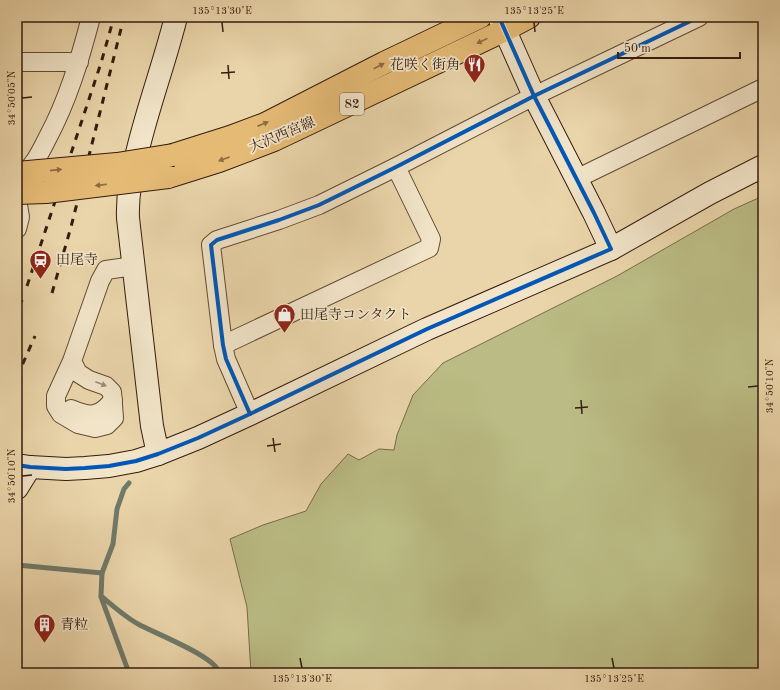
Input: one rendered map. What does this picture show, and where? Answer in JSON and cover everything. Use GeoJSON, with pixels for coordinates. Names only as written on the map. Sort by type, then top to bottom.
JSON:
{"type":"FeatureCollection","features":[{"type":"Feature","properties":{"kind":"main road","name":"大沢西宮線"},"geometry":{"type":"LineString","coordinates":[[17,173],[117,164],[173,155],[230,137],[266,124],[384,63],[480,17]]}},
{"type":"Feature","properties":{"kind":"main road","name":"大沢西宮線"},"geometry":{"type":"LineString","coordinates":[[17,192],[46,192],[168,177],[219,161],[274,140],[502,24],[530,17]]}},
{"type":"Feature","properties":{"kind":"street"},"geometry":{"type":"LineString","coordinates":[[17,180],[29,170],[56,122],[79,62],[91,17]]}},
{"type":"Feature","properties":{"kind":"street"},"geometry":{"type":"LineString","coordinates":[[158,454],[152,426],[128,218],[128,199],[131,178],[143,128],[176,17]]}},
{"type":"Feature","properties":{"kind":"street"},"geometry":{"type":"LineString","coordinates":[[250,414],[226,359],[211,245],[217,240],[279,220],[318,205],[396,167],[534,96],[699,17]]}},
{"type":"Feature","properties":{"kind":"street"},"geometry":{"type":"LineString","coordinates":[[502,24],[534,96],[611,249]]}},
{"type":"Feature","properties":{"kind":"street"},"geometry":{"type":"LineString","coordinates":[[17,62],[79,62]]}},
{"type":"Feature","properties":{"kind":"street"},"geometry":{"type":"LineString","coordinates":[[576,179],[763,88]]}},
{"type":"Feature","properties":{"kind":"street"},"geometry":{"type":"LineString","coordinates":[[17,488],[24,466],[66,469],[109,466],[136,461],[198,438],[427,329],[611,249],[710,193],[763,166]]}},
{"type":"Feature","properties":{"kind":"street"},"geometry":{"type":"LineString","coordinates":[[223,345],[429,248],[432,239],[396,167]]}},
{"type":"Feature","properties":{"kind":"street"},"geometry":{"type":"LineString","coordinates":[[17,199],[18,221]]}},
{"type":"Feature","properties":{"kind":"street"},"geometry":{"type":"LineString","coordinates":[[72,361],[78,373],[89,380],[106,386],[112,392],[114,418],[107,425],[95,428],[78,424],[61,414],[56,406],[56,396],[72,361],[100,281],[106,270],[134,266]]}},
{"type":"Feature","properties":{"kind":"green space"},"geometry":{"type":"Polygon","coordinates":[[[763,196],[763,673],[251,673],[247,607],[230,539],[263,525],[306,511],[321,484],[348,454],[359,460],[379,449],[394,450],[397,435],[413,395],[443,363],[617,276],[734,209],[763,196]]]}},
{"type":"Feature","properties":{"kind":"waterway"},"geometry":{"type":"LineString","coordinates":[[129,483],[124,489],[117,509],[113,544],[102,573],[101,596],[133,621],[184,646],[208,660],[216,667],[219,673]]}},
{"type":"Feature","properties":{"kind":"waterway"},"geometry":{"type":"LineString","coordinates":[[17,565],[102,573]]}},
{"type":"Feature","properties":{"kind":"waterway"},"geometry":{"type":"LineString","coordinates":[[101,597],[129,673]]}},
{"type":"Feature","properties":{"kind":"railway"},"geometry":{"type":"LineString","coordinates":[[27,286],[101,63],[114,17]]}},
{"type":"Feature","properties":{"kind":"railway"},"geometry":{"type":"LineString","coordinates":[[52,293],[71,227],[124,17]]}},
{"type":"Feature","properties":{"kind":"railway"},"geometry":{"type":"LineString","coordinates":[[17,315],[22,300]]}},
{"type":"Feature","properties":{"kind":"railway"},"geometry":{"type":"LineString","coordinates":[[17,377],[35,336]]}},
{"type":"Feature","properties":{"kind":"cycle path"},"geometry":{"type":"LineString","coordinates":[[17,465],[66,469],[85,468],[109,466],[136,461],[158,454],[198,438],[250,414],[427,329],[611,249],[534,96],[499,17]]}},
{"type":"Feature","properties":{"kind":"cycle path"},"geometry":{"type":"LineString","coordinates":[[250,414],[226,359],[211,245],[217,240],[279,220],[319,205],[534,96],[699,17]]}},
{"type":"Feature","properties":{"kind":"place","name":"花咲く街角"},"geometry":{"type":"Point","coordinates":[475,84]}},
{"type":"Feature","properties":{"kind":"place","name":"田尾寺"},"geometry":{"type":"Point","coordinates":[40,280]}},
{"type":"Feature","properties":{"kind":"place","name":"田尾寺コンタクト"},"geometry":{"type":"Point","coordinates":[285,334]}},
{"type":"Feature","properties":{"kind":"place","name":"青粒"},"geometry":{"type":"Point","coordinates":[45,644]}}]}
